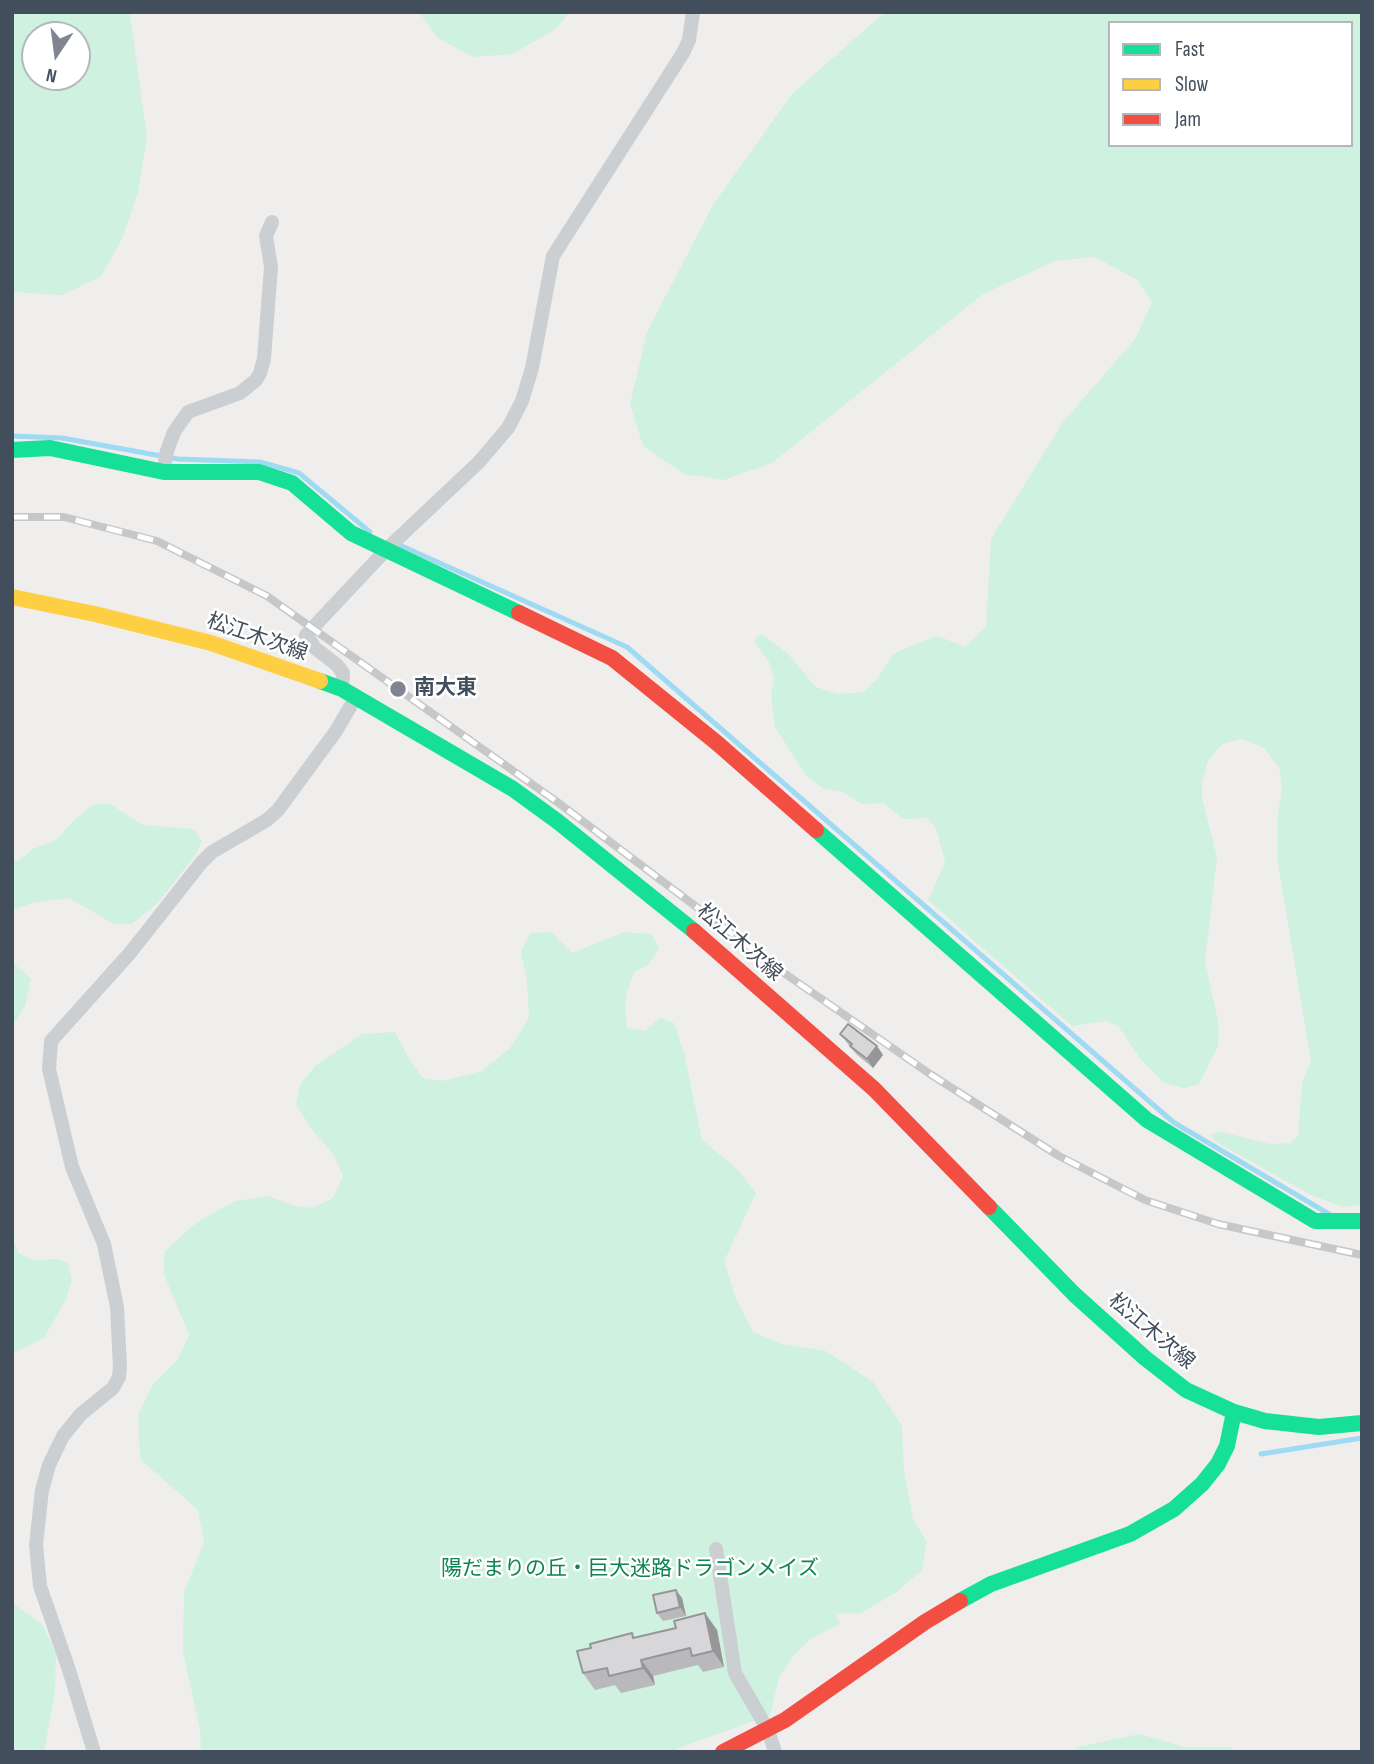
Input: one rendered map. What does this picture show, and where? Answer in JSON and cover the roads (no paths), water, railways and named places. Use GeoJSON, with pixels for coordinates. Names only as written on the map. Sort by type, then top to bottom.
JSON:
{"type":"FeatureCollection","features":[{"type":"Feature","properties":{"kind":"street"},"geometry":{"type":"LineString","coordinates":[[94,1752],[40,1586],[36,1545],[42,1490],[49,1465],[63,1436],[81,1414],[113,1388],[119,1377],[117,1307],[104,1244],[72,1167],[50,1069],[51,1041],[130,953],[201,863],[212,852],[267,820],[278,810],[336,731],[349,693],[343,673],[315,648],[306,635],[391,545],[479,461],[508,428],[522,401],[532,368],[553,256],[683,53],[689,40],[693,12]]}},
{"type":"Feature","properties":{"kind":"street"},"geometry":{"type":"LineString","coordinates":[[165,463],[174,432],[188,412],[240,393],[256,380],[260,373],[264,359],[271,267],[266,236],[272,222]]}},
{"type":"Feature","properties":{"kind":"street"},"geometry":{"type":"LineString","coordinates":[[12,450],[50,448],[259,472],[292,483],[351,533],[391,545],[612,658],[717,743],[1147,1120],[1315,1222],[1362,1221]]}},
{"type":"Feature","properties":{"kind":"street","name":"松江木次線"},"geometry":{"type":"LineString","coordinates":[[12,597],[95,614],[211,643],[349,693],[513,789],[710,943],[874,1089],[1075,1295],[1186,1390],[1234,1412],[1265,1421],[1319,1427],[1362,1423]]}},
{"type":"Feature","properties":{"kind":"street"},"geometry":{"type":"LineString","coordinates":[[723,1752],[768,1730],[964,1598],[991,1584],[1130,1534],[1174,1509],[1202,1484],[1218,1464],[1227,1446],[1234,1412]]}},
{"type":"Feature","properties":{"kind":"street"},"geometry":{"type":"LineString","coordinates":[[716,1549],[735,1673],[768,1730],[775,1752]]}},
{"type":"Feature","properties":{"kind":"waterway"},"geometry":{"type":"LineString","coordinates":[[12,436],[62,438],[178,459],[260,462],[299,473],[370,532]]}},
{"type":"Feature","properties":{"kind":"waterway"},"geometry":{"type":"LineString","coordinates":[[395,543],[627,647],[1173,1122],[1329,1214]]}},
{"type":"Feature","properties":{"kind":"waterway"},"geometry":{"type":"LineString","coordinates":[[1261,1454],[1362,1438]]}},
{"type":"Feature","properties":{"kind":"railway"},"geometry":{"type":"LineString","coordinates":[[12,517],[64,517],[157,541],[267,596],[560,804],[784,973],[930,1074],[1059,1156],[1145,1200],[1218,1224],[1362,1255]]}},
{"type":"Feature","properties":{"kind":"place","name":"南大東"},"geometry":{"type":"Point","coordinates":[398,689]}},
{"type":"Feature","properties":{"kind":"park label","name":"陽だまりの丘・巨大迷路ドラゴンメイズ"},"geometry":{"type":"Point","coordinates":[630,1570]}}]}
